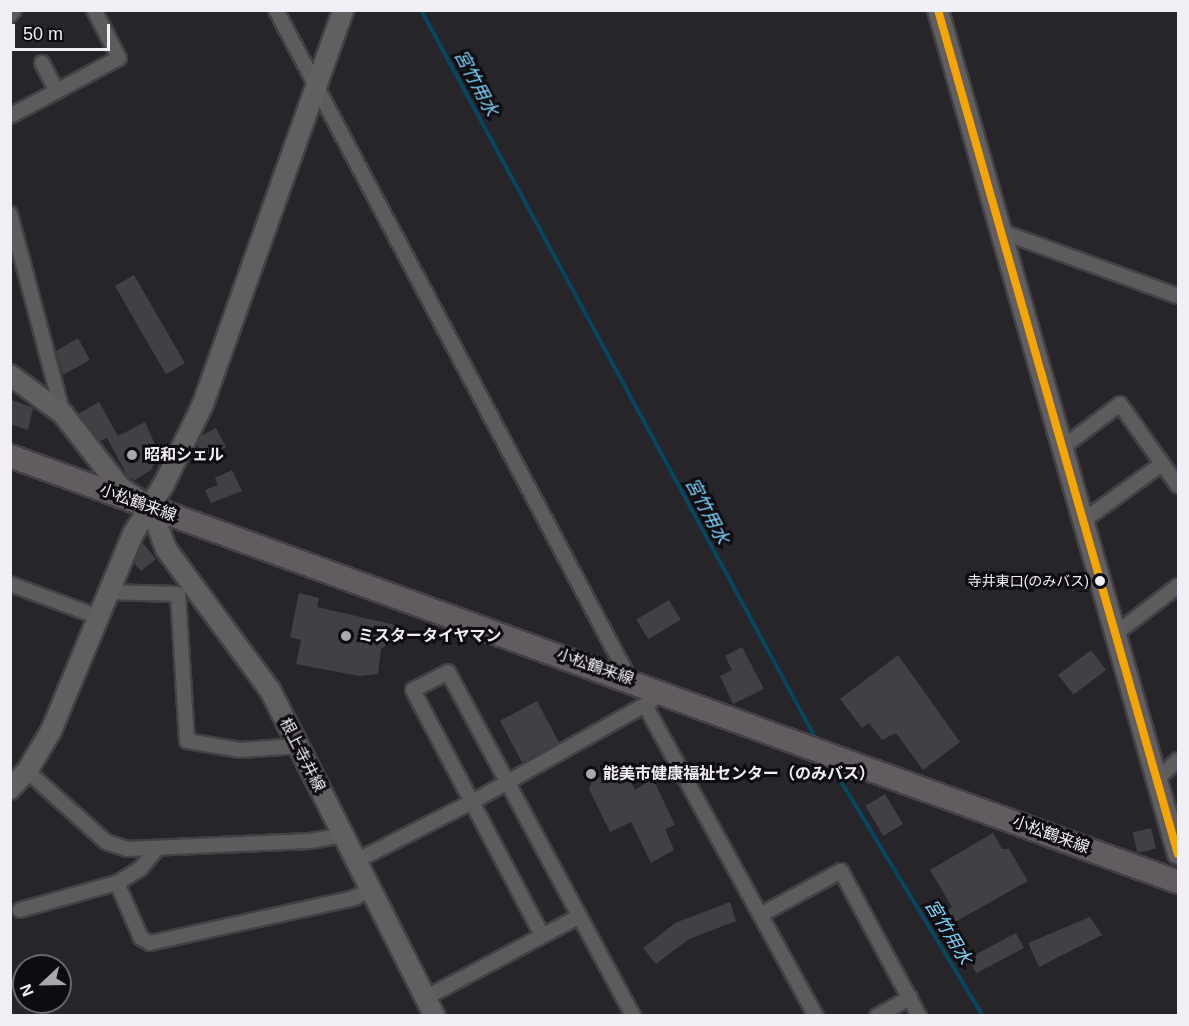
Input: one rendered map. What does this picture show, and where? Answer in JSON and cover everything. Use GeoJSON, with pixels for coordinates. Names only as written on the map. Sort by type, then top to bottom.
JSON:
{"type":"FeatureCollection","features":[{"type":"Feature","properties":{"kind":"main road"},"geometry":{"type":"LineString","coordinates":[[10,789],[27,771],[51,731],[96,616],[133,534],[151,508],[204,404],[343,10]]}},
{"type":"Feature","properties":{"kind":"main road"},"geometry":{"type":"LineString","coordinates":[[938,10],[1179,854]]}},
{"type":"Feature","properties":{"kind":"main road"},"geometry":{"type":"LineString","coordinates":[[10,375],[63,414],[120,487],[151,508]]}},
{"type":"Feature","properties":{"kind":"main road","name":"小松鶴来線"},"geometry":{"type":"LineString","coordinates":[[10,456],[630,680],[654,699],[804,743],[1179,882]]}},
{"type":"Feature","properties":{"kind":"main road","name":"根上寺井線"},"geometry":{"type":"LineString","coordinates":[[151,508],[166,549],[270,690],[369,890],[435,1016]]}},
{"type":"Feature","properties":{"kind":"street"},"geometry":{"type":"LineString","coordinates":[[10,15],[14,10]]}},
{"type":"Feature","properties":{"kind":"street"},"geometry":{"type":"LineString","coordinates":[[10,116],[119,58],[94,10]]}},
{"type":"Feature","properties":{"kind":"street"},"geometry":{"type":"LineString","coordinates":[[276,10],[630,680]]}},
{"type":"Feature","properties":{"kind":"street"},"geometry":{"type":"LineString","coordinates":[[42,63],[57,91]]}},
{"type":"Feature","properties":{"kind":"street"},"geometry":{"type":"LineString","coordinates":[[10,214],[63,414]]}},
{"type":"Feature","properties":{"kind":"street"},"geometry":{"type":"LineString","coordinates":[[1000,231],[1179,296]]}},
{"type":"Feature","properties":{"kind":"street"},"geometry":{"type":"LineString","coordinates":[[1063,447],[1120,404],[1179,486]]}},
{"type":"Feature","properties":{"kind":"street"},"geometry":{"type":"LineString","coordinates":[[1084,520],[1162,464]]}},
{"type":"Feature","properties":{"kind":"street"},"geometry":{"type":"LineString","coordinates":[[10,584],[96,616]]}},
{"type":"Feature","properties":{"kind":"street"},"geometry":{"type":"LineString","coordinates":[[1116,634],[1179,586]]}},
{"type":"Feature","properties":{"kind":"street"},"geometry":{"type":"LineString","coordinates":[[106,592],[178,594],[187,741],[240,750],[298,746]]}},
{"type":"Feature","properties":{"kind":"street"},"geometry":{"type":"LineString","coordinates":[[542,935],[413,690],[448,672],[633,1016]]}},
{"type":"Feature","properties":{"kind":"street"},"geometry":{"type":"LineString","coordinates":[[356,861],[472,802],[654,699],[816,1016]]}},
{"type":"Feature","properties":{"kind":"street"},"geometry":{"type":"LineString","coordinates":[[1158,778],[1179,760]]}},
{"type":"Feature","properties":{"kind":"street"},"geometry":{"type":"LineString","coordinates":[[27,771],[106,842],[127,849],[310,841],[343,835]]}},
{"type":"Feature","properties":{"kind":"street"},"geometry":{"type":"LineString","coordinates":[[20,910],[117,884],[140,869],[157,849]]}},
{"type":"Feature","properties":{"kind":"street"},"geometry":{"type":"LineString","coordinates":[[762,914],[841,872],[919,1016]]}},
{"type":"Feature","properties":{"kind":"street"},"geometry":{"type":"LineString","coordinates":[[117,884],[141,938],[150,943],[343,900],[369,890]]}},
{"type":"Feature","properties":{"kind":"street"},"geometry":{"type":"LineString","coordinates":[[425,998],[579,916]]}},
{"type":"Feature","properties":{"kind":"street"},"geometry":{"type":"LineString","coordinates":[[877,1016],[910,998]]}},
{"type":"Feature","properties":{"kind":"building"},"geometry":{"type":"Polygon","coordinates":[[[134,275],[185,363],[166,374],[115,286],[134,275]]]}},
{"type":"Feature","properties":{"kind":"building"},"geometry":{"type":"Polygon","coordinates":[[[78,338],[90,360],[63,375],[56,351],[78,338]]]}},
{"type":"Feature","properties":{"kind":"building"},"geometry":{"type":"Polygon","coordinates":[[[10,399],[33,408],[28,430],[10,424],[10,399]]]}},
{"type":"Feature","properties":{"kind":"building"},"geometry":{"type":"Polygon","coordinates":[[[99,402],[118,436],[145,422],[159,453],[151,470],[135,480],[128,477],[107,438],[100,441],[78,414],[99,402]]]}},
{"type":"Feature","properties":{"kind":"building"},"geometry":{"type":"Polygon","coordinates":[[[216,428],[226,447],[204,459],[197,444],[201,436],[216,428]]]}},
{"type":"Feature","properties":{"kind":"building"},"geometry":{"type":"Polygon","coordinates":[[[232,470],[242,491],[211,503],[205,490],[218,485],[215,478],[232,470]]]}},
{"type":"Feature","properties":{"kind":"building"},"geometry":{"type":"Polygon","coordinates":[[[142,542],[156,559],[141,571],[134,563],[142,542]]]}},
{"type":"Feature","properties":{"kind":"building","name":"ミスタータイヤマン"},"geometry":{"type":"Polygon","coordinates":[[[299,593],[319,598],[317,607],[404,627],[404,634],[381,649],[378,674],[359,676],[296,664],[301,640],[290,637],[299,593]]]}},
{"type":"Feature","properties":{"kind":"building"},"geometry":{"type":"Polygon","coordinates":[[[669,600],[681,620],[648,639],[636,620],[669,600]]]}},
{"type":"Feature","properties":{"kind":"building"},"geometry":{"type":"Polygon","coordinates":[[[742,647],[764,689],[733,704],[720,676],[732,670],[725,656],[742,647]]]}},
{"type":"Feature","properties":{"kind":"building"},"geometry":{"type":"Polygon","coordinates":[[[1091,650],[1106,670],[1073,695],[1058,675],[1091,650]]]}},
{"type":"Feature","properties":{"kind":"building"},"geometry":{"type":"Polygon","coordinates":[[[898,655],[960,742],[923,770],[896,733],[882,740],[869,723],[862,728],[840,699],[898,655]]]}},
{"type":"Feature","properties":{"kind":"building"},"geometry":{"type":"Polygon","coordinates":[[[537,701],[559,742],[522,762],[500,721],[537,701]]]}},
{"type":"Feature","properties":{"kind":"building"},"geometry":{"type":"Polygon","coordinates":[[[626,772],[635,790],[653,779],[675,825],[665,829],[674,850],[651,863],[631,822],[610,832],[589,789],[592,781],[602,776],[614,780],[618,773],[626,772]]]}},
{"type":"Feature","properties":{"kind":"building"},"geometry":{"type":"Polygon","coordinates":[[[885,794],[903,824],[883,836],[865,806],[885,794]]]}},
{"type":"Feature","properties":{"kind":"building"},"geometry":{"type":"Polygon","coordinates":[[[1151,828],[1156,848],[1138,853],[1133,833],[1151,828]]]}},
{"type":"Feature","properties":{"kind":"building"},"geometry":{"type":"Polygon","coordinates":[[[993,833],[1002,849],[1009,849],[1028,881],[955,922],[948,910],[952,907],[930,870],[993,833]]]}},
{"type":"Feature","properties":{"kind":"building"},"geometry":{"type":"Polygon","coordinates":[[[730,902],[736,921],[689,939],[656,964],[643,948],[675,923],[730,902]]]}},
{"type":"Feature","properties":{"kind":"building"},"geometry":{"type":"Polygon","coordinates":[[[1090,917],[1102,935],[1039,967],[1028,943],[1090,917]]]}},
{"type":"Feature","properties":{"kind":"building"},"geometry":{"type":"Polygon","coordinates":[[[1016,933],[1024,948],[976,973],[968,958],[1016,933]]]}},
{"type":"Feature","properties":{"kind":"waterway","name":"宮竹用水"},"geometry":{"type":"LineString","coordinates":[[421,10],[817,741]]}},
{"type":"Feature","properties":{"kind":"waterway","name":"宮竹用水"},"geometry":{"type":"LineString","coordinates":[[831,765],[983,1016]]}},
{"type":"Feature","properties":{"kind":"transit line"},"geometry":{"type":"LineString","coordinates":[[938,10],[1178,854]]}},
{"type":"Feature","properties":{"kind":"place","name":"昭和シェル"},"geometry":{"type":"Point","coordinates":[132,455]}},
{"type":"Feature","properties":{"kind":"place","name":"寺井東口(のみバス)"},"geometry":{"type":"Point","coordinates":[1100,581]}},
{"type":"Feature","properties":{"kind":"place","name":"ミスタータイヤマン"},"geometry":{"type":"Point","coordinates":[346,636]}},
{"type":"Feature","properties":{"kind":"place","name":"能美市健康福祉センター（のみバス）"},"geometry":{"type":"Point","coordinates":[591,774]}}]}
